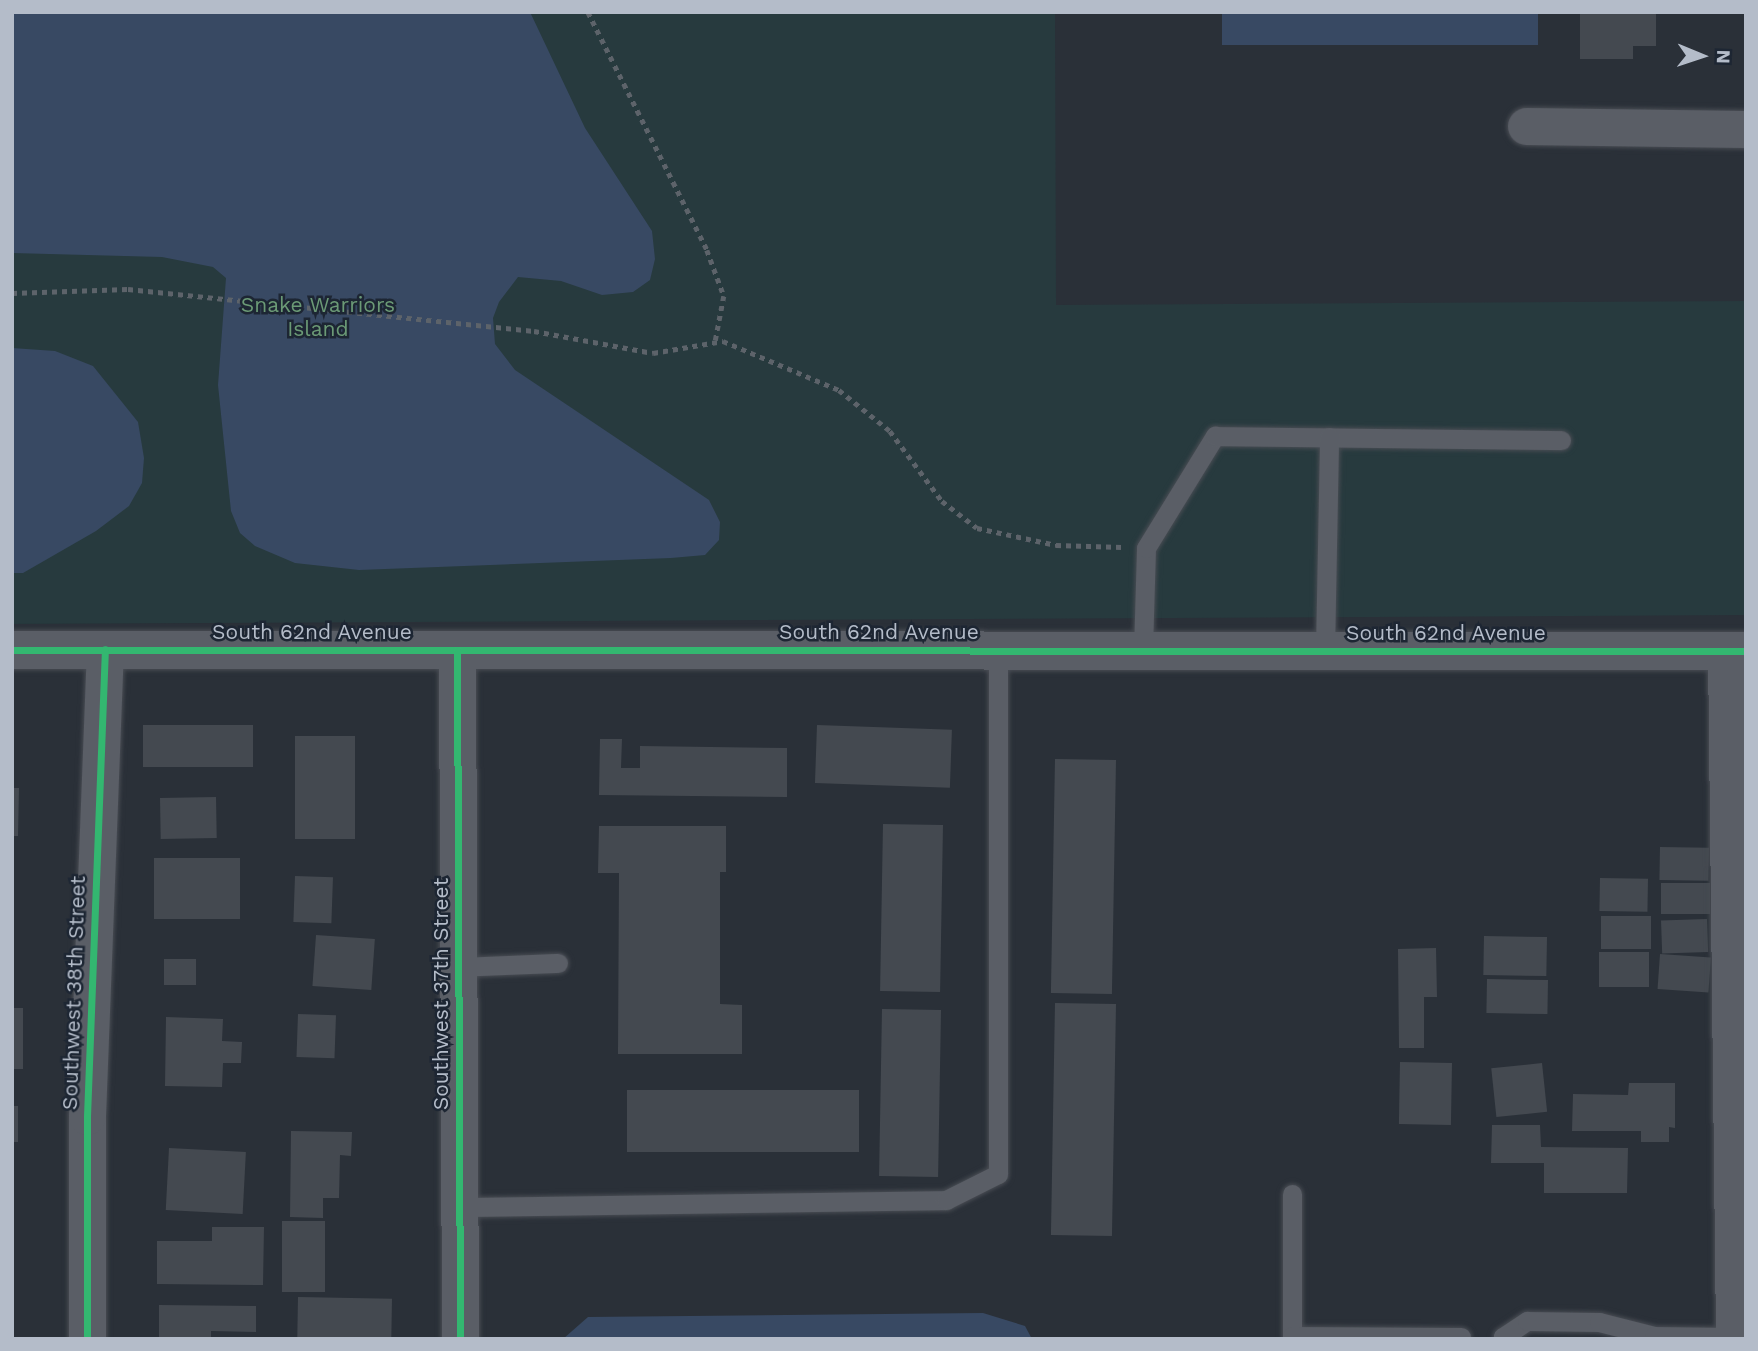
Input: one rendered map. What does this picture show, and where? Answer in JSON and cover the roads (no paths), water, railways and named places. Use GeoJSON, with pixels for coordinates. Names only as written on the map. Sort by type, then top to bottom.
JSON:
{"type":"FeatureCollection","features":[{"type":"Feature","properties":{"kind":"street"},"geometry":{"type":"LineString","coordinates":[[1526,126],[1746,129]]}},
{"type":"Feature","properties":{"kind":"street","name":"Southwest 38th Street"},"geometry":{"type":"LineString","coordinates":[[87,1339],[87,1116],[105,649]]}},
{"type":"Feature","properties":{"kind":"street","name":"South 62nd Avenue"},"geometry":{"type":"LineString","coordinates":[[12,650],[1736,651]]}},
{"type":"Feature","properties":{"kind":"street","name":"Southwest 37th Street"},"geometry":{"type":"LineString","coordinates":[[457,650],[460,1339]]}},
{"type":"Feature","properties":{"kind":"street"},"geometry":{"type":"LineString","coordinates":[[1734,1338],[1736,651]]}},
{"type":"Feature","properties":{"kind":"lane"},"geometry":{"type":"LineString","coordinates":[[1143,650],[1146,548],[1215,436],[1561,440]]}},
{"type":"Feature","properties":{"kind":"lane"},"geometry":{"type":"LineString","coordinates":[[1325,651],[1329,437]]}},
{"type":"Feature","properties":{"kind":"lane"},"geometry":{"type":"LineString","coordinates":[[460,1207],[946,1200],[998,1174],[998,650]]}},
{"type":"Feature","properties":{"kind":"lane"},"geometry":{"type":"LineString","coordinates":[[458,967],[558,963]]}},
{"type":"Feature","properties":{"kind":"lane"},"geometry":{"type":"LineString","coordinates":[[1292,1194],[1292,1337],[1461,1336]]}},
{"type":"Feature","properties":{"kind":"lane"},"geometry":{"type":"LineString","coordinates":[[1506,1339],[1503,1336],[1527,1321],[1599,1322],[1649,1337],[1734,1338]]}},
{"type":"Feature","properties":{"kind":"water"},"geometry":{"type":"Polygon","coordinates":[[[12,12],[530,12],[585,128],[652,231],[655,259],[650,280],[633,292],[602,295],[561,281],[518,277],[499,302],[493,318],[495,344],[515,370],[709,500],[720,522],[719,540],[705,555],[671,558],[359,570],[295,563],[255,546],[240,533],[231,511],[218,385],[226,278],[213,267],[162,257],[12,253],[12,12]]]}},
{"type":"Feature","properties":{"kind":"water"},"geometry":{"type":"Polygon","coordinates":[[[1222,12],[1538,12],[1538,45],[1222,45],[1222,12]]]}},
{"type":"Feature","properties":{"kind":"water"},"geometry":{"type":"Polygon","coordinates":[[[12,348],[55,351],[93,366],[138,422],[144,458],[142,483],[129,506],[96,531],[23,573],[12,573],[12,348]]]}},
{"type":"Feature","properties":{"kind":"water"},"geometry":{"type":"Polygon","coordinates":[[[983,1313],[1025,1326],[1032,1339],[563,1339],[588,1317],[983,1313]]]}},
{"type":"Feature","properties":{"kind":"park label","name":"Snake Warriors Island"},"geometry":{"type":"Point","coordinates":[318,317]}}]}
